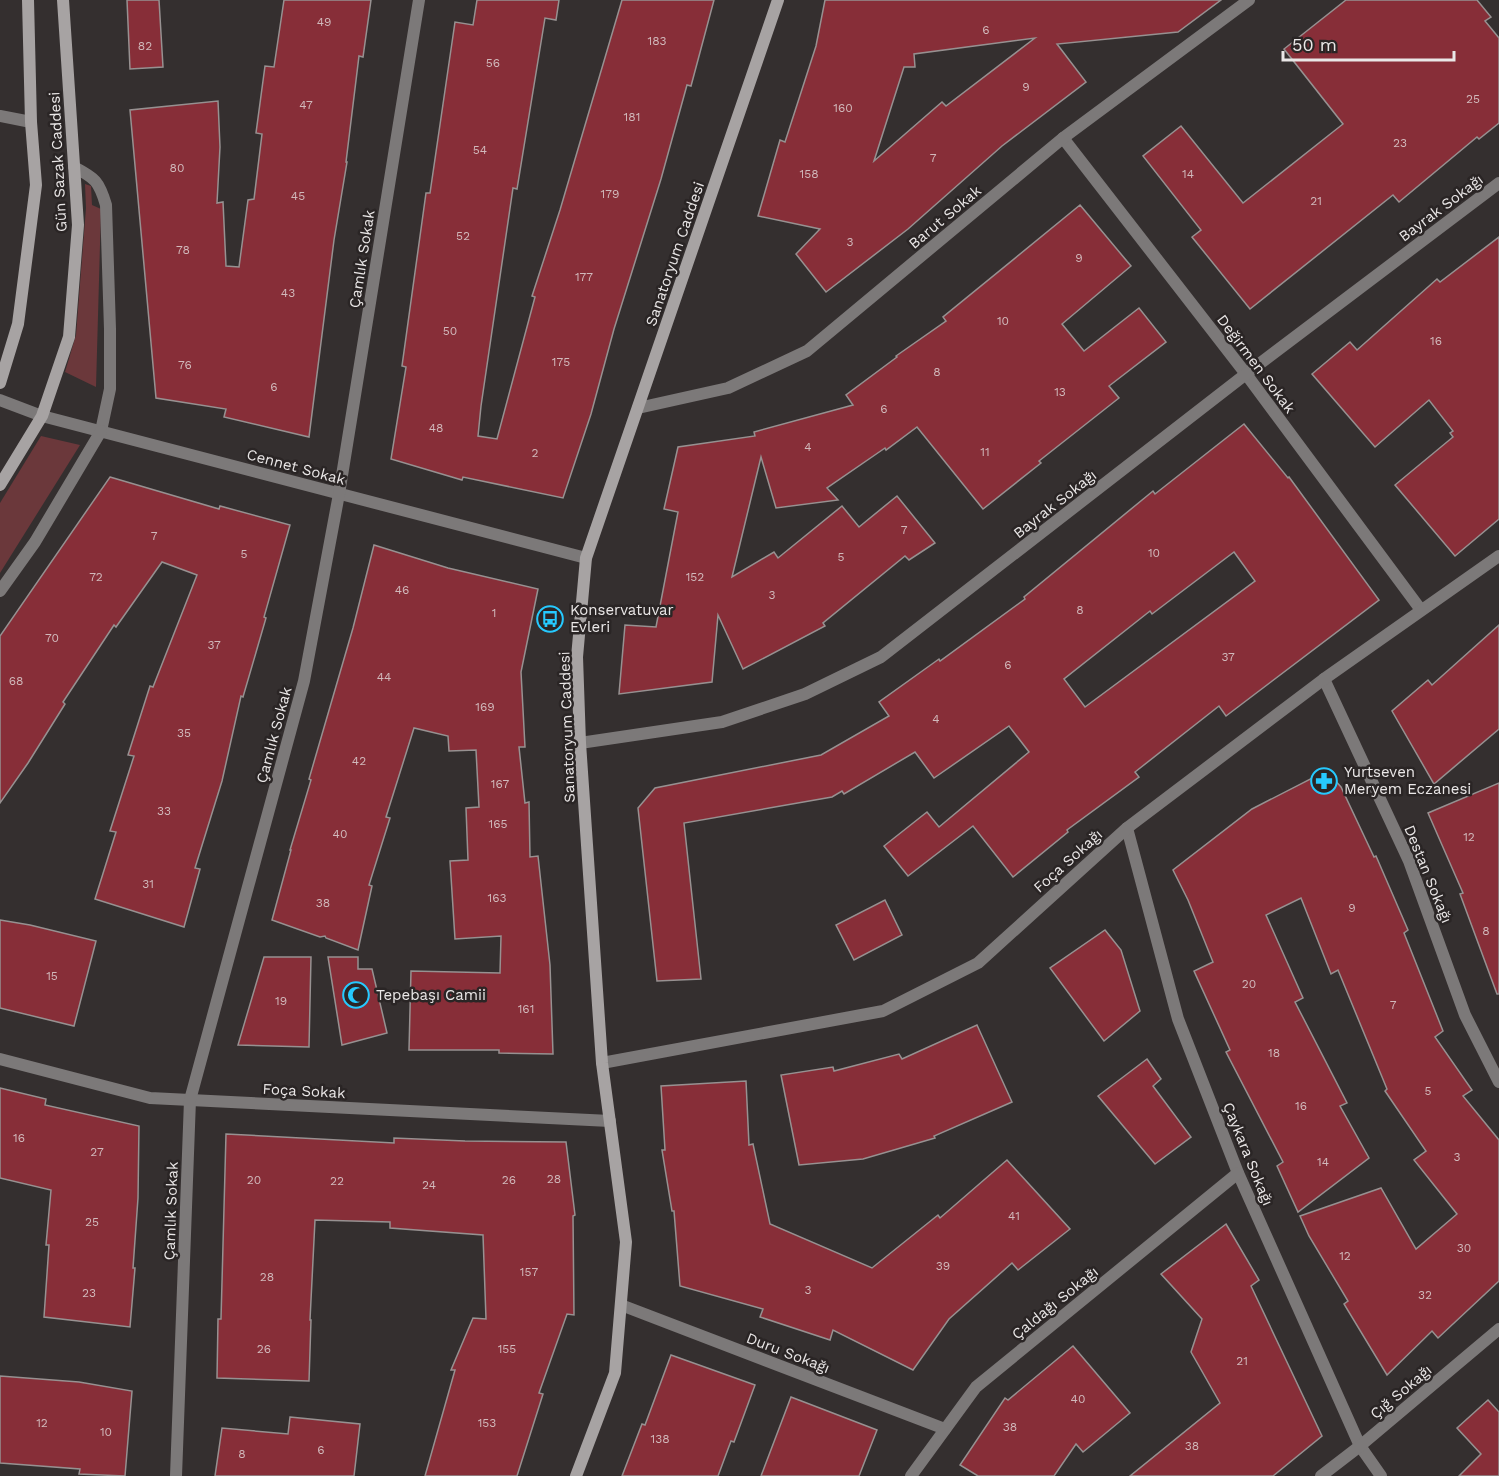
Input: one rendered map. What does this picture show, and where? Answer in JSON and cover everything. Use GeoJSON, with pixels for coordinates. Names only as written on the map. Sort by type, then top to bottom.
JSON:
{"type":"FeatureCollection","features":[{"type":"Feature","properties":{"kind":"main road","name":"Gün Sazak Caddesi"},"geometry":{"type":"LineString","coordinates":[[0,383],[18,324],[36,185],[31,122],[28,0]]}},
{"type":"Feature","properties":{"kind":"main road","name":"Gün Sazak Caddesi"},"geometry":{"type":"LineString","coordinates":[[0,485],[42,416],[69,337],[78,225],[63,0]]}},
{"type":"Feature","properties":{"kind":"main road","name":"Sanatoryum Caddesi"},"geometry":{"type":"LineString","coordinates":[[576,1476],[615,1373],[626,1242],[602,1063],[580,743],[577,657],[586,558],[778,0]]}},
{"type":"Feature","properties":{"kind":"street","name":"Çamlık Sokak"},"geometry":{"type":"LineString","coordinates":[[176,1476],[190,1100],[304,681],[339,494],[419,0]]}},
{"type":"Feature","properties":{"kind":"street","name":"Barut Sokak"},"geometry":{"type":"LineString","coordinates":[[638,408],[728,388],[807,351],[1063,138],[1249,0]]}},
{"type":"Feature","properties":{"kind":"street"},"geometry":{"type":"LineString","coordinates":[[0,116],[31,122]]}},
{"type":"Feature","properties":{"kind":"street","name":"Değirmen Sokak"},"geometry":{"type":"LineString","coordinates":[[1063,138],[1246,374],[1421,610]]}},
{"type":"Feature","properties":{"kind":"street"},"geometry":{"type":"LineString","coordinates":[[0,591],[34,542],[100,431],[110,389],[105,205],[102,189],[96,179],[74,167]]}},
{"type":"Feature","properties":{"kind":"street","name":"Bayrak Sokağı"},"geometry":{"type":"LineString","coordinates":[[580,743],[722,722],[805,694],[881,657],[1246,374],[1499,183]]}},
{"type":"Feature","properties":{"kind":"street","name":"Cennet Sokak"},"geometry":{"type":"LineString","coordinates":[[0,400],[42,416],[586,558]]}},
{"type":"Feature","properties":{"kind":"street","name":"Foça Sokağı"},"geometry":{"type":"LineString","coordinates":[[602,1063],[883,1011],[978,963],[1127,828],[1324,679],[1499,556]]}},
{"type":"Feature","properties":{"kind":"street","name":"Destan Sokağı"},"geometry":{"type":"LineString","coordinates":[[1324,679],[1409,861],[1465,1015],[1499,1082]]}},
{"type":"Feature","properties":{"kind":"street","name":"Çaykara Sokağı"},"geometry":{"type":"LineString","coordinates":[[1127,828],[1178,1019],[1238,1173],[1360,1446],[1381,1476]]}},
{"type":"Feature","properties":{"kind":"street","name":"Foça Sokak"},"geometry":{"type":"LineString","coordinates":[[0,1059],[150,1098],[610,1121]]}},
{"type":"Feature","properties":{"kind":"street","name":"Çaldağı Sokağı"},"geometry":{"type":"LineString","coordinates":[[911,1476],[976,1387],[1238,1173]]}},
{"type":"Feature","properties":{"kind":"street","name":"Duru Sokağı"},"geometry":{"type":"LineString","coordinates":[[621,1305],[945,1429]]}},
{"type":"Feature","properties":{"kind":"street","name":"Çığ Sokağı"},"geometry":{"type":"LineString","coordinates":[[1321,1476],[1499,1329]]}},
{"type":"Feature","properties":{"kind":"shaded area"},"geometry":{"type":"Polygon","coordinates":[[[85,184],[91,186],[92,205],[101,209],[96,387],[65,372],[76,335],[86,208],[85,184]]]}},
{"type":"Feature","properties":{"kind":"shaded area"},"geometry":{"type":"Polygon","coordinates":[[[41,436],[80,445],[0,573],[0,503],[41,436]]]}},
{"type":"Feature","properties":{"kind":"building"},"geometry":{"type":"Polygon","coordinates":[[[127,0],[159,0],[163,67],[130,69],[127,0]]]}},
{"type":"Feature","properties":{"kind":"building"},"geometry":{"type":"Polygon","coordinates":[[[284,0],[371,0],[363,57],[359,56],[347,162],[334,240],[309,437],[224,417],[226,409],[156,398],[130,110],[218,101],[220,147],[217,203],[223,202],[226,266],[239,267],[248,200],[254,199],[262,134],[256,133],[265,66],[274,67],[284,0]]]}},
{"type":"Feature","properties":{"kind":"building"},"geometry":{"type":"Polygon","coordinates":[[[477,0],[559,0],[556,20],[545,18],[517,189],[513,188],[481,406],[478,436],[497,439],[535,297],[532,296],[622,0],[714,0],[691,86],[687,85],[591,414],[563,498],[463,477],[462,480],[391,459],[406,367],[402,366],[426,193],[430,193],[455,22],[473,25],[477,0]]]}},
{"type":"Feature","properties":{"kind":"building"},"geometry":{"type":"Polygon","coordinates":[[[825,0],[1221,0],[1178,32],[1057,44],[1086,82],[1002,146],[908,229],[826,292],[796,254],[820,229],[758,216],[780,140],[785,142],[816,46],[825,0]],[[1035,38],[914,54],[915,67],[904,67],[874,161],[942,102],[946,106],[1035,38]]]}},
{"type":"Feature","properties":{"kind":"building"},"geometry":{"type":"Polygon","coordinates":[[[1346,0],[1477,0],[1491,17],[1485,21],[1499,38],[1499,123],[1479,139],[1477,137],[1399,202],[1393,195],[1250,309],[1192,237],[1201,230],[1143,156],[1181,126],[1243,203],[1343,124],[1284,49],[1346,0]]]}},
{"type":"Feature","properties":{"kind":"building"},"geometry":{"type":"Polygon","coordinates":[[[1080,205],[1131,266],[1062,324],[1084,351],[1139,308],[1166,342],[1109,386],[1119,398],[983,509],[917,427],[827,488],[838,500],[776,508],[761,457],[732,577],[774,552],[778,558],[842,506],[859,527],[897,496],[935,543],[909,560],[905,556],[823,623],[825,626],[743,669],[718,615],[712,682],[619,694],[625,625],[656,627],[678,512],[664,509],[678,447],[755,436],[754,432],[853,405],[846,395],[946,321],[943,317],[1080,205]]]}},
{"type":"Feature","properties":{"kind":"building"},"geometry":{"type":"Polygon","coordinates":[[[1499,237],[1499,519],[1455,556],[1395,485],[1453,437],[1450,433],[1453,431],[1429,400],[1375,447],[1312,374],[1350,342],[1357,350],[1437,279],[1440,282],[1499,237]]]}},
{"type":"Feature","properties":{"kind":"building"},"geometry":{"type":"Polygon","coordinates":[[[1244,424],[1289,477],[1379,600],[1226,716],[1219,706],[1135,772],[1139,777],[1067,830],[1068,832],[1013,877],[973,826],[908,876],[884,846],[927,812],[939,827],[1029,752],[1009,726],[934,778],[915,752],[844,794],[842,791],[832,797],[684,823],[701,979],[657,981],[638,808],[655,788],[821,755],[889,716],[879,702],[1025,599],[1024,597],[1153,491],[1155,494],[1244,424]],[[1234,552],[1152,614],[1150,611],[1064,679],[1085,707],[1255,581],[1234,552]]]}},
{"type":"Feature","properties":{"kind":"building"},"geometry":{"type":"Polygon","coordinates":[[[110,477],[219,509],[220,506],[290,525],[264,617],[266,618],[243,697],[241,696],[222,781],[195,868],[200,869],[184,927],[95,899],[116,832],[110,831],[134,756],[128,755],[150,686],[153,687],[197,575],[162,562],[116,627],[114,625],[63,702],[65,704],[28,763],[0,803],[0,636],[110,477]]]}},
{"type":"Feature","properties":{"kind":"building"},"geometry":{"type":"Polygon","coordinates":[[[374,545],[448,568],[538,589],[521,672],[525,747],[519,747],[525,803],[529,802],[530,857],[538,856],[550,965],[553,1054],[499,1053],[499,1050],[409,1050],[411,971],[500,973],[501,936],[455,939],[450,861],[468,860],[466,808],[479,807],[476,750],[449,751],[448,736],[414,728],[386,817],[390,818],[369,885],[372,886],[358,950],[325,936],[320,937],[272,920],[374,545]]]}},
{"type":"Feature","properties":{"kind":"building"},"geometry":{"type":"Polygon","coordinates":[[[1499,625],[1499,729],[1434,784],[1392,711],[1428,680],[1432,685],[1499,625]]]}},
{"type":"Feature","properties":{"kind":"building"},"geometry":{"type":"Polygon","coordinates":[[[1322,773],[1333,778],[1341,787],[1374,857],[1376,856],[1408,930],[1404,933],[1443,1031],[1435,1037],[1472,1090],[1463,1096],[1499,1140],[1499,1281],[1438,1338],[1432,1331],[1387,1375],[1344,1304],[1348,1301],[1309,1236],[1300,1216],[1381,1188],[1416,1249],[1457,1214],[1414,1160],[1426,1151],[1385,1091],[1387,1089],[1338,970],[1331,974],[1301,898],[1266,915],[1303,998],[1295,1002],[1347,1103],[1340,1106],[1369,1158],[1298,1212],[1277,1166],[1283,1162],[1226,1052],[1230,1050],[1194,971],[1213,962],[1173,870],[1252,809],[1322,773]]]}},
{"type":"Feature","properties":{"kind":"building"},"geometry":{"type":"Polygon","coordinates":[[[1499,783],[1499,994],[1497,994],[1460,894],[1463,893],[1428,813],[1499,783]]]}},
{"type":"Feature","properties":{"kind":"building"},"geometry":{"type":"Polygon","coordinates":[[[885,900],[902,935],[854,960],[836,925],[885,900]]]}},
{"type":"Feature","properties":{"kind":"building"},"geometry":{"type":"Polygon","coordinates":[[[0,920],[96,941],[74,1026],[0,1008],[0,920]]]}},
{"type":"Feature","properties":{"kind":"building"},"geometry":{"type":"Polygon","coordinates":[[[1105,930],[1121,950],[1140,1011],[1104,1041],[1050,968],[1105,930]]]}},
{"type":"Feature","properties":{"kind":"building"},"geometry":{"type":"Polygon","coordinates":[[[264,957],[311,957],[309,1047],[238,1045],[264,957]]]}},
{"type":"Feature","properties":{"kind":"building","name":"Tepebaşı Camii"},"geometry":{"type":"Polygon","coordinates":[[[328,957],[358,957],[358,969],[372,969],[387,1033],[342,1045],[328,957]]]}},
{"type":"Feature","properties":{"kind":"building"},"geometry":{"type":"Polygon","coordinates":[[[977,1025],[1012,1102],[934,1136],[935,1138],[863,1159],[799,1165],[781,1075],[833,1067],[834,1071],[899,1054],[902,1059],[977,1025]]]}},
{"type":"Feature","properties":{"kind":"building"},"geometry":{"type":"Polygon","coordinates":[[[1147,1059],[1161,1079],[1153,1086],[1191,1137],[1155,1164],[1098,1096],[1147,1059]]]}},
{"type":"Feature","properties":{"kind":"building"},"geometry":{"type":"Polygon","coordinates":[[[746,1081],[749,1145],[753,1144],[770,1224],[872,1268],[938,1215],[940,1218],[1007,1160],[1070,1229],[1018,1270],[1012,1263],[949,1319],[913,1370],[833,1330],[830,1340],[760,1317],[763,1309],[680,1286],[674,1211],[672,1211],[662,1150],[665,1150],[661,1086],[746,1081]]]}},
{"type":"Feature","properties":{"kind":"building"},"geometry":{"type":"Polygon","coordinates":[[[0,1088],[46,1099],[45,1105],[139,1126],[138,1198],[133,1268],[135,1268],[130,1327],[44,1317],[49,1245],[46,1245],[51,1190],[0,1178],[0,1088]]]}},
{"type":"Feature","properties":{"kind":"building"},"geometry":{"type":"Polygon","coordinates":[[[226,1134],[394,1143],[394,1138],[566,1142],[575,1215],[573,1216],[574,1315],[567,1314],[539,1393],[543,1394],[517,1476],[425,1476],[455,1370],[451,1370],[473,1318],[486,1319],[483,1235],[390,1228],[390,1222],[315,1220],[309,1381],[217,1378],[218,1319],[221,1319],[226,1134]]]}},
{"type":"Feature","properties":{"kind":"building"},"geometry":{"type":"Polygon","coordinates":[[[1226,1224],[1259,1280],[1251,1286],[1322,1436],[1273,1476],[1130,1476],[1220,1403],[1191,1352],[1202,1319],[1161,1274],[1226,1224]]]}},
{"type":"Feature","properties":{"kind":"building"},"geometry":{"type":"Polygon","coordinates":[[[1073,1346],[1130,1413],[1083,1452],[1076,1444],[1054,1476],[978,1476],[960,1465],[1005,1398],[1008,1400],[1073,1346]]]}},
{"type":"Feature","properties":{"kind":"building"},"geometry":{"type":"Polygon","coordinates":[[[671,1355],[755,1385],[734,1442],[731,1441],[718,1476],[622,1476],[642,1424],[645,1425],[671,1355]]]}},
{"type":"Feature","properties":{"kind":"building"},"geometry":{"type":"Polygon","coordinates":[[[0,1376],[79,1382],[132,1391],[125,1476],[79,1474],[80,1469],[0,1463],[0,1376]]]}},
{"type":"Feature","properties":{"kind":"building"},"geometry":{"type":"Polygon","coordinates":[[[791,1397],[877,1430],[859,1476],[761,1476],[791,1397]]]}},
{"type":"Feature","properties":{"kind":"building"},"geometry":{"type":"Polygon","coordinates":[[[1488,1400],[1499,1412],[1499,1476],[1459,1476],[1481,1454],[1457,1428],[1488,1400]]]}},
{"type":"Feature","properties":{"kind":"building"},"geometry":{"type":"Polygon","coordinates":[[[290,1417],[360,1424],[354,1476],[215,1476],[222,1428],[288,1434],[290,1417]]]}},
{"type":"Feature","properties":{"kind":"place","name":"Konservatuvar Evleri"},"geometry":{"type":"Point","coordinates":[550,619]}},
{"type":"Feature","properties":{"kind":"place","name":"Yurtseven Meryem Eczanesi"},"geometry":{"type":"Point","coordinates":[1324,781]}},
{"type":"Feature","properties":{"kind":"place","name":"Tepebaşı Camii"},"geometry":{"type":"Point","coordinates":[356,995]}}]}
